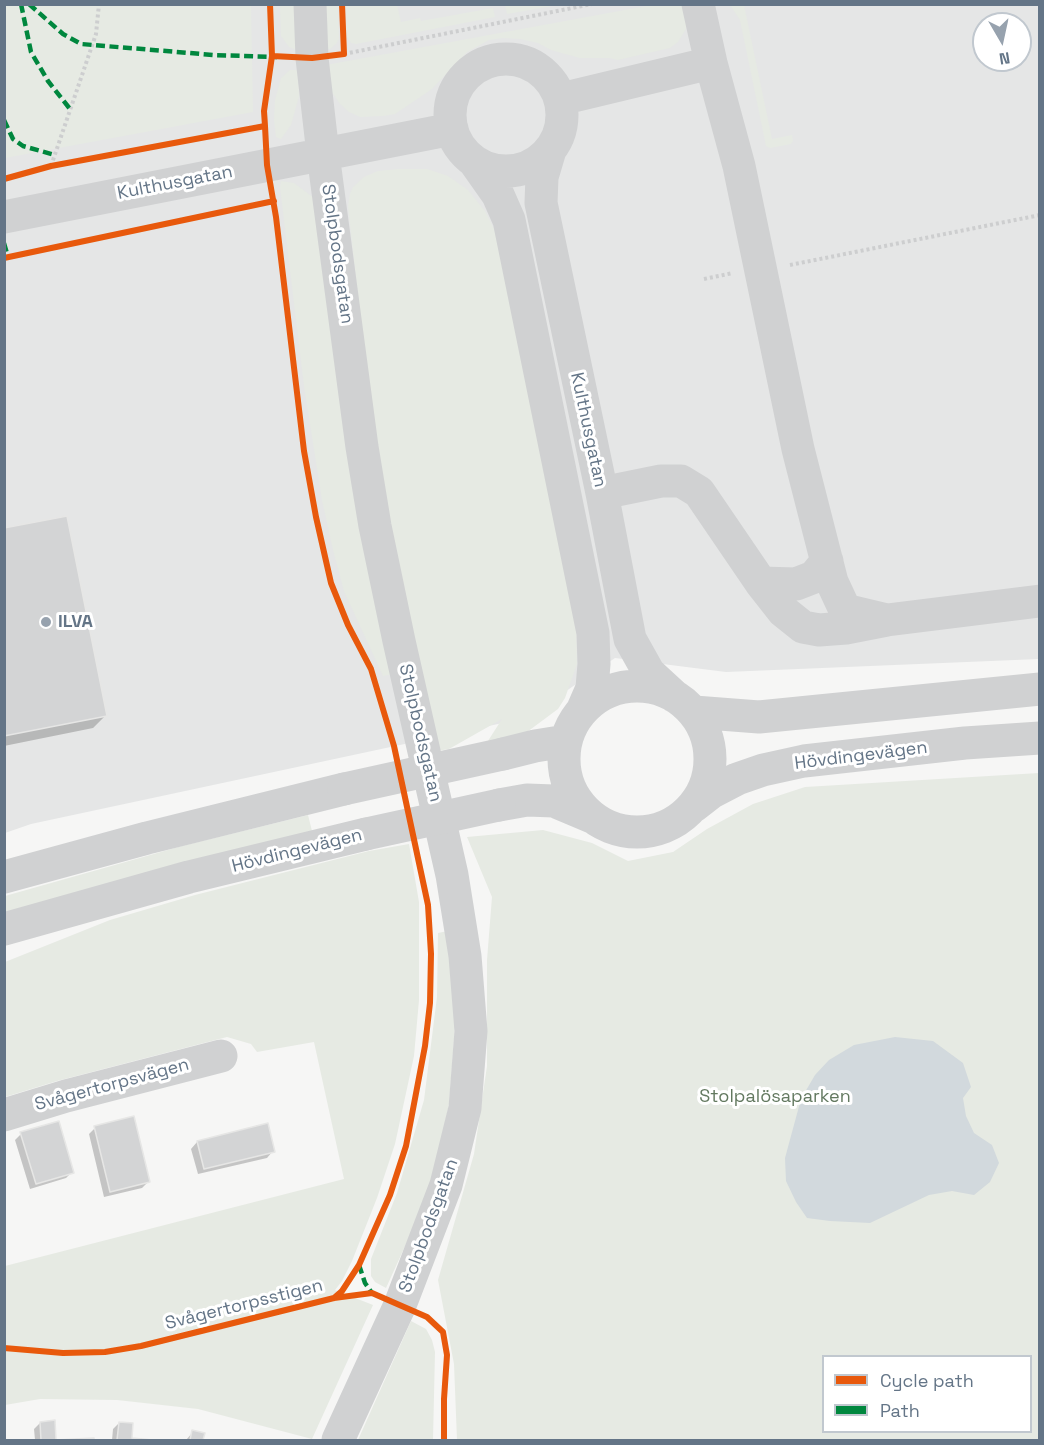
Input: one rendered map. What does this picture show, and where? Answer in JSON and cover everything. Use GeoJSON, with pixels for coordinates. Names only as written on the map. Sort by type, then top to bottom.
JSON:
{"type":"FeatureCollection","features":[{"type":"Feature","properties":{"kind":"street","name":"Stolpbodsgatan"},"geometry":{"type":"LineString","coordinates":[[310,4],[312,58],[323,154],[362,447],[375,526],[452,874],[465,956],[471,1030],[465,1108],[446,1185],[400,1305],[338,1440]]}},
{"type":"Feature","properties":{"kind":"street"},"geometry":{"type":"LineString","coordinates":[[698,4],[711,63],[739,166],[798,449],[832,582],[845,610],[886,620]]}},
{"type":"Feature","properties":{"kind":"street"},"geometry":{"type":"LineString","coordinates":[[452,129],[450,110],[455,91],[466,75],[482,64],[492,61],[520,60],[538,68],[552,82],[561,99],[711,63]]}},
{"type":"Feature","properties":{"kind":"street","name":"Kulthusgatan"},"geometry":{"type":"LineString","coordinates":[[561,99],[562,117],[559,135],[550,150],[542,177],[541,203],[630,639],[649,673],[684,704]]}},
{"type":"Feature","properties":{"kind":"street","name":"Kulthusgatan"},"geometry":{"type":"LineString","coordinates":[[4,217],[452,129],[460,147],[474,161],[498,195],[508,220],[593,633],[592,688],[582,711]]}},
{"type":"Feature","properties":{"kind":"street"},"geometry":{"type":"LineString","coordinates":[[474,161],[489,168],[505,171],[522,169],[537,162],[550,150]]}},
{"type":"Feature","properties":{"kind":"street"},"geometry":{"type":"LineString","coordinates":[[602,494],[661,480],[681,481],[699,492],[761,583],[783,611],[803,627],[819,630],[846,628],[886,620],[1040,601]]}},
{"type":"Feature","properties":{"kind":"street"},"geometry":{"type":"LineString","coordinates":[[761,583],[796,584],[814,577],[827,561]]}},
{"type":"Feature","properties":{"kind":"street","name":"Hövdingevägen"},"geometry":{"type":"LineString","coordinates":[[592,817],[577,802],[568,783],[564,762],[566,741],[582,711],[597,698],[616,689],[636,686],[656,688],[684,704],[759,717],[1040,689]]}},
{"type":"Feature","properties":{"kind":"street","name":"Hövdingevägen"},"geometry":{"type":"LineString","coordinates":[[684,704],[706,735],[711,760],[706,785],[693,807]]}},
{"type":"Feature","properties":{"kind":"street","name":"Hövdingevägen"},"geometry":{"type":"LineString","coordinates":[[4,929],[189,877],[366,834],[499,805],[527,800],[554,801],[592,817],[611,828],[633,833],[655,830],[676,822],[712,792],[737,779],[763,770],[804,761],[965,743],[1040,738]]}},
{"type":"Feature","properties":{"kind":"street"},"geometry":{"type":"LineString","coordinates":[[4,877],[147,838],[345,789],[566,741]]}},
{"type":"Feature","properties":{"kind":"street","name":"Svågertorpsvägen"},"geometry":{"type":"LineString","coordinates":[[4,1115],[66,1096],[221,1056]]}},
{"type":"Feature","properties":{"kind":"path"},"geometry":{"type":"LineString","coordinates":[[51,166],[96,34],[99,4]]}},
{"type":"Feature","properties":{"kind":"path"},"geometry":{"type":"LineString","coordinates":[[344,54],[592,4]]}},
{"type":"Feature","properties":{"kind":"path"},"geometry":{"type":"LineString","coordinates":[[780,268],[1040,215]]}},
{"type":"Feature","properties":{"kind":"path"},"geometry":{"type":"LineString","coordinates":[[704,279],[737,272]]}},
{"type":"Feature","properties":{"kind":"shaded area"},"geometry":{"type":"Polygon","coordinates":[[[5,5],[1039,5],[1039,659],[726,672],[615,658],[526,718],[31,824],[5,833],[5,5]]]}},
{"type":"Feature","properties":{"kind":"shaded area"},"geometry":{"type":"Polygon","coordinates":[[[895,1037],[933,1041],[963,1063],[971,1087],[963,1098],[966,1116],[974,1133],[992,1145],[999,1163],[990,1182],[974,1195],[952,1191],[929,1195],[870,1223],[807,1218],[786,1181],[785,1158],[801,1099],[815,1075],[829,1060],[854,1045],[895,1037]]]}},
{"type":"Feature","properties":{"kind":"green space"},"geometry":{"type":"Polygon","coordinates":[[[4,5],[251,5],[253,112],[5,158],[4,5]]]}},
{"type":"Feature","properties":{"kind":"green space"},"geometry":{"type":"Polygon","coordinates":[[[280,5],[296,5],[297,50],[289,47],[281,36],[280,5]]]}},
{"type":"Feature","properties":{"kind":"green space"},"geometry":{"type":"Polygon","coordinates":[[[324,5],[338,5],[339,39],[330,49],[326,49],[324,5]]]}},
{"type":"Feature","properties":{"kind":"green space"},"geometry":{"type":"Polygon","coordinates":[[[346,5],[397,5],[401,22],[420,18],[421,21],[493,8],[495,17],[356,44],[351,43],[347,37],[346,5]]]}},
{"type":"Feature","properties":{"kind":"green space"},"geometry":{"type":"Polygon","coordinates":[[[505,5],[558,5],[507,14],[505,5]]]}},
{"type":"Feature","properties":{"kind":"green space"},"geometry":{"type":"Polygon","coordinates":[[[652,5],[686,5],[686,29],[678,42],[670,48],[618,60],[580,58],[520,39],[489,40],[467,52],[432,89],[395,114],[383,116],[360,117],[349,112],[331,91],[326,65],[652,5]]]}},
{"type":"Feature","properties":{"kind":"green space"},"geometry":{"type":"Polygon","coordinates":[[[730,5],[744,5],[772,139],[792,135],[791,144],[770,148],[766,146],[740,20],[730,5]]]}},
{"type":"Feature","properties":{"kind":"green space"},"geometry":{"type":"Polygon","coordinates":[[[290,70],[298,70],[299,96],[291,125],[281,139],[276,137],[275,100],[281,78],[290,70]]]}},
{"type":"Feature","properties":{"kind":"green space"},"geometry":{"type":"Polygon","coordinates":[[[427,169],[448,176],[468,190],[485,211],[495,231],[576,614],[577,664],[565,698],[558,709],[523,735],[486,744],[502,719],[449,749],[437,751],[385,501],[364,352],[348,206],[353,187],[364,177],[378,171],[427,169]]]}},
{"type":"Feature","properties":{"kind":"green space"},"geometry":{"type":"Polygon","coordinates":[[[281,181],[294,183],[314,198],[393,674],[383,676],[344,591],[333,550],[322,500],[304,386],[281,181]]]}},
{"type":"Feature","properties":{"kind":"green space","name":"Stolpalösaparken"},"geometry":{"type":"Polygon","coordinates":[[[1039,773],[1039,1440],[457,1440],[454,1364],[438,1280],[474,1154],[487,1066],[487,960],[492,897],[467,837],[543,830],[592,843],[628,861],[673,852],[707,829],[753,804],[805,787],[1039,773]]]}},
{"type":"Feature","properties":{"kind":"green space"},"geometry":{"type":"Polygon","coordinates":[[[308,815],[312,831],[5,913],[5,896],[182,846],[308,815]]]}},
{"type":"Feature","properties":{"kind":"green space"},"geometry":{"type":"Polygon","coordinates":[[[409,844],[419,902],[419,1000],[414,1056],[395,1144],[377,1198],[352,1261],[335,1290],[373,1305],[312,1439],[198,1409],[117,1400],[40,1399],[5,1405],[5,1266],[344,1179],[314,1042],[257,1052],[251,1044],[227,1037],[57,1081],[5,1097],[5,962],[110,920],[195,895],[369,851],[409,844]]]}},
{"type":"Feature","properties":{"kind":"green space"},"geometry":{"type":"Polygon","coordinates":[[[448,931],[455,1027],[449,1104],[434,1175],[417,1220],[386,1288],[375,1282],[371,1276],[371,1259],[397,1193],[424,1100],[437,997],[438,933],[448,931]]]}},
{"type":"Feature","properties":{"kind":"green space"},"geometry":{"type":"Polygon","coordinates":[[[411,1321],[426,1329],[435,1352],[433,1440],[358,1440],[411,1321]]]}},
{"type":"Feature","properties":{"kind":"building","name":"ILVA"},"geometry":{"type":"Polygon","coordinates":[[[67,516],[107,716],[4,736],[4,528],[67,516]]]}},
{"type":"Feature","properties":{"kind":"building"},"geometry":{"type":"Polygon","coordinates":[[[134,1116],[150,1182],[110,1192],[94,1126],[134,1116]]]}},
{"type":"Feature","properties":{"kind":"building"},"geometry":{"type":"Polygon","coordinates":[[[59,1121],[74,1173],[36,1184],[20,1132],[59,1121]]]}},
{"type":"Feature","properties":{"kind":"building"},"geometry":{"type":"Polygon","coordinates":[[[268,1123],[275,1152],[204,1169],[197,1141],[268,1123]]]}},
{"type":"Feature","properties":{"kind":"building"},"geometry":{"type":"Polygon","coordinates":[[[55,1420],[56,1440],[41,1440],[40,1422],[55,1420]]]}},
{"type":"Feature","properties":{"kind":"building"},"geometry":{"type":"Polygon","coordinates":[[[119,1422],[133,1423],[132,1438],[153,1440],[117,1440],[119,1422]]]}},
{"type":"Feature","properties":{"kind":"building"},"geometry":{"type":"Polygon","coordinates":[[[192,1430],[205,1433],[203,1440],[190,1440],[192,1430]]]}},
{"type":"Feature","properties":{"kind":"building"},"geometry":{"type":"Polygon","coordinates":[[[94,1438],[94,1440],[56,1440],[94,1438]]]}},
{"type":"Feature","properties":{"kind":"marked path"},"geometry":{"type":"LineString","coordinates":[[21,4],[31,52],[48,81],[70,109]]}},
{"type":"Feature","properties":{"kind":"marked path"},"geometry":{"type":"LineString","coordinates":[[29,4],[63,34],[81,44],[213,55],[277,57]]}},
{"type":"Feature","properties":{"kind":"marked path"},"geometry":{"type":"LineString","coordinates":[[4,120],[13,139],[23,146],[55,155]]}},
{"type":"Feature","properties":{"kind":"marked path"},"geometry":{"type":"LineString","coordinates":[[4,243],[8,257]]}},
{"type":"Feature","properties":{"kind":"marked path"},"geometry":{"type":"LineString","coordinates":[[359,1265],[365,1283],[372,1293]]}},
{"type":"Feature","properties":{"kind":"cycle path"},"geometry":{"type":"LineString","coordinates":[[4,179],[51,166],[265,126],[264,111],[272,56],[270,4]]}},
{"type":"Feature","properties":{"kind":"cycle path"},"geometry":{"type":"LineString","coordinates":[[272,56],[312,58],[344,54],[342,4]]}},
{"type":"Feature","properties":{"kind":"cycle path","name":"Svågertorpsstigen"},"geometry":{"type":"LineString","coordinates":[[265,126],[267,165],[276,217],[304,451],[316,517],[331,583],[348,625],[371,669],[394,746],[428,905],[431,954],[430,1003],[425,1046],[406,1146],[390,1195],[359,1265],[342,1291],[334,1298]]}},
{"type":"Feature","properties":{"kind":"cycle path"},"geometry":{"type":"LineString","coordinates":[[4,258],[274,201]]}},
{"type":"Feature","properties":{"kind":"cycle path","name":"Svågertorpsstigen"},"geometry":{"type":"LineString","coordinates":[[4,1348],[63,1353],[105,1352],[141,1346],[334,1298],[372,1293],[427,1317],[443,1332],[447,1355],[444,1440]]}},
{"type":"Feature","properties":{"kind":"place","name":"ILVA"},"geometry":{"type":"Point","coordinates":[46,622]}}]}
